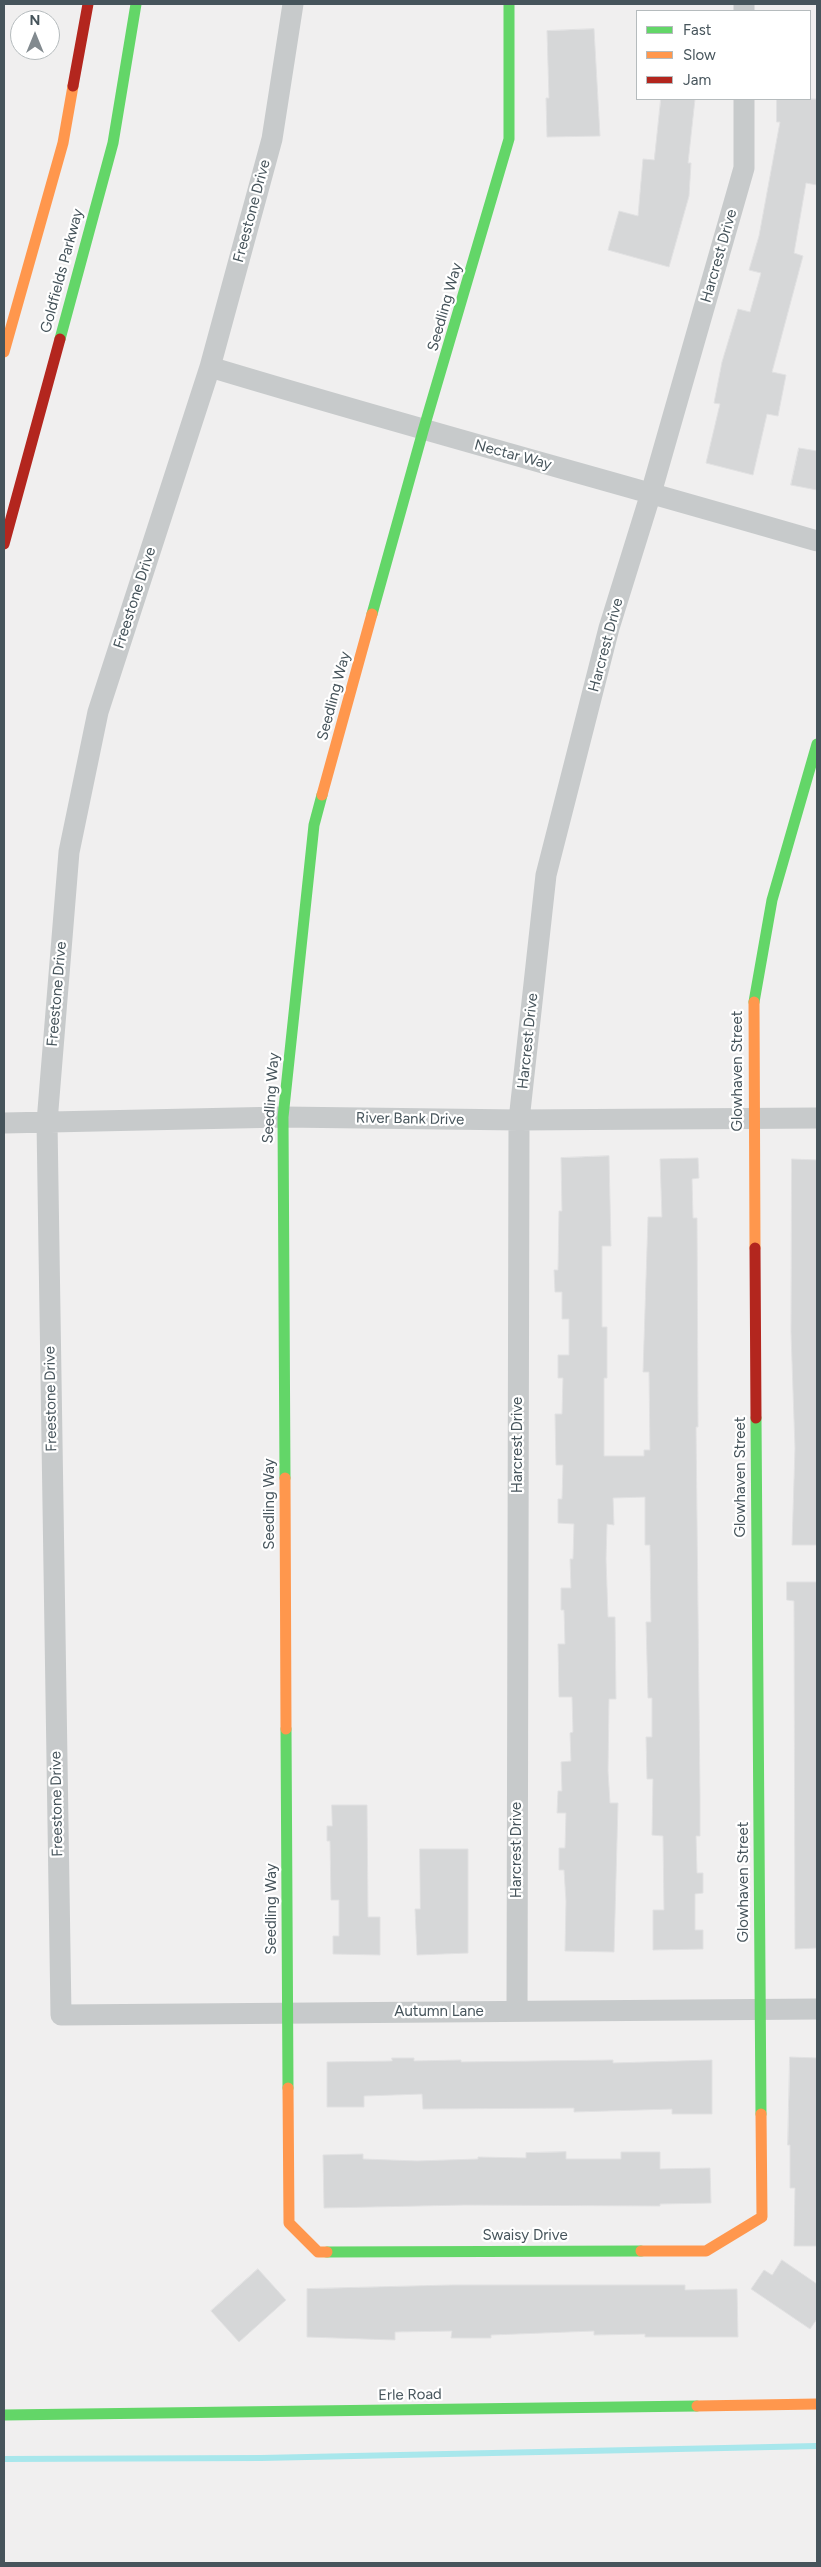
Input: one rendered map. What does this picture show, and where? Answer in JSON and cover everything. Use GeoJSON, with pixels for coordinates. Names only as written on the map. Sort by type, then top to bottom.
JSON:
{"type":"FeatureCollection","features":[{"type":"Feature","properties":{"kind":"street"},"geometry":{"type":"LineString","coordinates":[[4,352],[63,144],[88,4]]}},
{"type":"Feature","properties":{"kind":"street","name":"Goldfields Parkway"},"geometry":{"type":"LineString","coordinates":[[4,544],[113,144],[136,4]]}},
{"type":"Feature","properties":{"kind":"street","name":"Freestone Drive"},"geometry":{"type":"LineString","coordinates":[[61,2015],[47,1122],[69,852],[98,712],[210,367],[272,139],[293,4]]}},
{"type":"Feature","properties":{"kind":"street","name":"Seedling Way"},"geometry":{"type":"LineString","coordinates":[[289,2223],[283,1117],[314,825],[424,431],[509,139],[509,4]]}},
{"type":"Feature","properties":{"kind":"street","name":"Harcrest Drive"},"geometry":{"type":"LineString","coordinates":[[516,2011],[519,1120],[546,875],[609,628],[651,493],[744,168],[744,100]]}},
{"type":"Feature","properties":{"kind":"street","name":"Nectar Way"},"geometry":{"type":"LineString","coordinates":[[210,367],[424,431],[817,541]]}},
{"type":"Feature","properties":{"kind":"street","name":"Glowhaven Street"},"geometry":{"type":"LineString","coordinates":[[762,2217],[753,1120],[754,1000],[772,900],[817,744]]}},
{"type":"Feature","properties":{"kind":"street","name":"River Bank Drive"},"geometry":{"type":"LineString","coordinates":[[4,1123],[283,1117],[519,1120],[753,1120],[817,1118]]}},
{"type":"Feature","properties":{"kind":"street","name":"Autumn Lane"},"geometry":{"type":"LineString","coordinates":[[61,2015],[817,2008]]}},
{"type":"Feature","properties":{"kind":"street","name":"Swaisy Drive"},"geometry":{"type":"LineString","coordinates":[[289,2223],[318,2252],[706,2251],[762,2217]]}},
{"type":"Feature","properties":{"kind":"street","name":"Erle Road"},"geometry":{"type":"LineString","coordinates":[[4,2416],[817,2404]]}},
{"type":"Feature","properties":{"kind":"building"},"geometry":{"type":"Polygon","coordinates":[[[594,29],[600,136],[547,137],[546,98],[549,98],[547,31],[594,29]]]}},
{"type":"Feature","properties":{"kind":"building"},"geometry":{"type":"Polygon","coordinates":[[[817,99],[817,185],[806,183],[794,253],[803,256],[772,372],[786,375],[778,416],[767,414],[753,475],[706,463],[720,404],[714,403],[722,362],[738,309],[750,312],[761,273],[749,270],[759,236],[780,122],[777,122],[777,100],[817,99]]]}},
{"type":"Feature","properties":{"kind":"building"},"geometry":{"type":"Polygon","coordinates":[[[661,100],[695,100],[688,163],[691,163],[689,196],[669,267],[608,250],[619,211],[638,216],[643,159],[654,160],[661,100]]]}},
{"type":"Feature","properties":{"kind":"building"},"geometry":{"type":"Polygon","coordinates":[[[799,448],[817,451],[817,490],[791,485],[799,448]]]}},
{"type":"Feature","properties":{"kind":"building"},"geometry":{"type":"Polygon","coordinates":[[[609,1156],[611,1246],[602,1246],[602,1327],[607,1327],[607,1378],[604,1378],[604,1456],[644,1456],[644,1450],[650,1450],[649,1372],[643,1372],[648,1217],[662,1217],[660,1159],[698,1158],[699,1178],[692,1179],[693,1218],[697,1218],[698,1427],[696,1427],[700,1836],[696,1836],[697,1873],[703,1873],[703,1893],[695,1894],[695,1930],[703,1930],[703,1949],[653,1950],[653,1910],[664,1910],[663,1836],[652,1835],[653,1779],[647,1779],[646,1737],[652,1737],[652,1698],[648,1698],[646,1622],[651,1622],[650,1545],[645,1545],[645,1497],[613,1498],[614,1525],[607,1524],[608,1617],[615,1617],[616,1699],[609,1699],[608,1771],[610,1803],[618,1803],[614,1952],[565,1951],[566,1901],[564,1870],[559,1870],[559,1848],[565,1848],[566,1813],[557,1813],[558,1791],[562,1791],[561,1762],[571,1761],[570,1733],[573,1732],[572,1697],[559,1697],[558,1644],[565,1644],[564,1610],[561,1610],[561,1588],[571,1588],[570,1559],[573,1559],[574,1524],[558,1523],[558,1499],[562,1499],[563,1465],[556,1465],[555,1414],[562,1414],[563,1378],[558,1378],[558,1355],[569,1355],[569,1319],[562,1319],[562,1292],[555,1292],[554,1270],[558,1270],[559,1211],[562,1211],[561,1158],[609,1156]]]}},
{"type":"Feature","properties":{"kind":"building"},"geometry":{"type":"Polygon","coordinates":[[[792,1159],[817,1160],[817,1545],[792,1545],[795,1448],[791,1332],[792,1159]]]}},
{"type":"Feature","properties":{"kind":"building"},"geometry":{"type":"Polygon","coordinates":[[[787,1582],[817,1582],[817,1948],[795,1949],[794,1601],[787,1600],[787,1582]]]}},
{"type":"Feature","properties":{"kind":"building"},"geometry":{"type":"Polygon","coordinates":[[[332,1805],[367,1805],[368,1917],[380,1917],[380,1955],[333,1954],[333,1936],[339,1936],[339,1900],[331,1900],[330,1841],[327,1841],[327,1826],[332,1826],[332,1805]]]}},
{"type":"Feature","properties":{"kind":"building"},"geometry":{"type":"Polygon","coordinates":[[[420,1849],[468,1849],[468,1953],[417,1955],[415,1909],[420,1909],[420,1849]]]}},
{"type":"Feature","properties":{"kind":"building"},"geometry":{"type":"Polygon","coordinates":[[[790,2057],[817,2058],[817,2246],[794,2246],[795,2188],[790,2188],[790,2145],[788,2145],[790,2057]]]}},
{"type":"Feature","properties":{"kind":"building"},"geometry":{"type":"Polygon","coordinates":[[[392,2058],[414,2058],[414,2061],[461,2060],[461,2062],[613,2060],[613,2063],[712,2060],[712,2114],[672,2114],[672,2109],[574,2112],[574,2108],[423,2109],[422,2094],[364,2096],[364,2107],[327,2107],[327,2062],[392,2061],[392,2058]]]}},
{"type":"Feature","properties":{"kind":"building"},"geometry":{"type":"Polygon","coordinates":[[[566,2152],[566,2159],[621,2159],[621,2152],[660,2152],[660,2169],[710,2168],[711,2203],[660,2204],[660,2206],[464,2205],[324,2208],[323,2155],[363,2154],[363,2159],[417,2161],[478,2159],[478,2157],[526,2158],[526,2153],[566,2152]]]}},
{"type":"Feature","properties":{"kind":"building"},"geometry":{"type":"Polygon","coordinates":[[[782,2260],[817,2284],[817,2319],[810,2329],[751,2289],[764,2270],[772,2275],[782,2260]]]}},
{"type":"Feature","properties":{"kind":"building"},"geometry":{"type":"Polygon","coordinates":[[[258,2269],[286,2300],[239,2342],[211,2311],[258,2269]]]}},
{"type":"Feature","properties":{"kind":"building"},"geometry":{"type":"Polygon","coordinates":[[[452,2285],[685,2285],[685,2290],[737,2289],[738,2337],[645,2337],[645,2334],[594,2335],[594,2331],[491,2335],[491,2338],[451,2338],[452,2331],[395,2332],[395,2340],[307,2337],[307,2289],[452,2285]]]}},
{"type":"Feature","properties":{"kind":"waterway"},"geometry":{"type":"LineString","coordinates":[[4,2459],[261,2458],[817,2446]]}},
{"type":"Feature","properties":{"kind":"traffic: fast"},"geometry":{"type":"LineString","coordinates":[[60,339],[113,143],[136,4]]}},
{"type":"Feature","properties":{"kind":"traffic: fast"},"geometry":{"type":"LineString","coordinates":[[372,614],[423,431],[509,139],[509,4]]}},
{"type":"Feature","properties":{"kind":"traffic: fast"},"geometry":{"type":"LineString","coordinates":[[754,1002],[772,900],[817,744]]}},
{"type":"Feature","properties":{"kind":"traffic: fast"},"geometry":{"type":"LineString","coordinates":[[285,1478],[283,1117],[314,825],[322,795]]}},
{"type":"Feature","properties":{"kind":"traffic: fast"},"geometry":{"type":"LineString","coordinates":[[756,1418],[761,2114]]}},
{"type":"Feature","properties":{"kind":"traffic: fast"},"geometry":{"type":"LineString","coordinates":[[286,1729],[288,2088]]}},
{"type":"Feature","properties":{"kind":"traffic: fast"},"geometry":{"type":"LineString","coordinates":[[327,2252],[641,2251]]}},
{"type":"Feature","properties":{"kind":"traffic: fast"},"geometry":{"type":"LineString","coordinates":[[4,2415],[697,2406]]}},
{"type":"Feature","properties":{"kind":"traffic: slow"},"geometry":{"type":"LineString","coordinates":[[4,352],[63,143],[73,86]]}},
{"type":"Feature","properties":{"kind":"traffic: slow"},"geometry":{"type":"LineString","coordinates":[[322,795],[372,614]]}},
{"type":"Feature","properties":{"kind":"traffic: slow"},"geometry":{"type":"LineString","coordinates":[[754,1002],[755,1248]]}},
{"type":"Feature","properties":{"kind":"traffic: slow"},"geometry":{"type":"LineString","coordinates":[[285,1478],[286,1729]]}},
{"type":"Feature","properties":{"kind":"traffic: slow"},"geometry":{"type":"LineString","coordinates":[[288,2088],[289,2223],[318,2252],[327,2252]]}},
{"type":"Feature","properties":{"kind":"traffic: slow"},"geometry":{"type":"LineString","coordinates":[[641,2251],[706,2251],[762,2217],[761,2114]]}},
{"type":"Feature","properties":{"kind":"traffic: slow"},"geometry":{"type":"LineString","coordinates":[[697,2406],[817,2404]]}},
{"type":"Feature","properties":{"kind":"traffic: jam"},"geometry":{"type":"LineString","coordinates":[[73,86],[88,4]]}},
{"type":"Feature","properties":{"kind":"traffic: jam"},"geometry":{"type":"LineString","coordinates":[[4,544],[60,339]]}},
{"type":"Feature","properties":{"kind":"traffic: jam"},"geometry":{"type":"LineString","coordinates":[[755,1248],[756,1418]]}}]}
